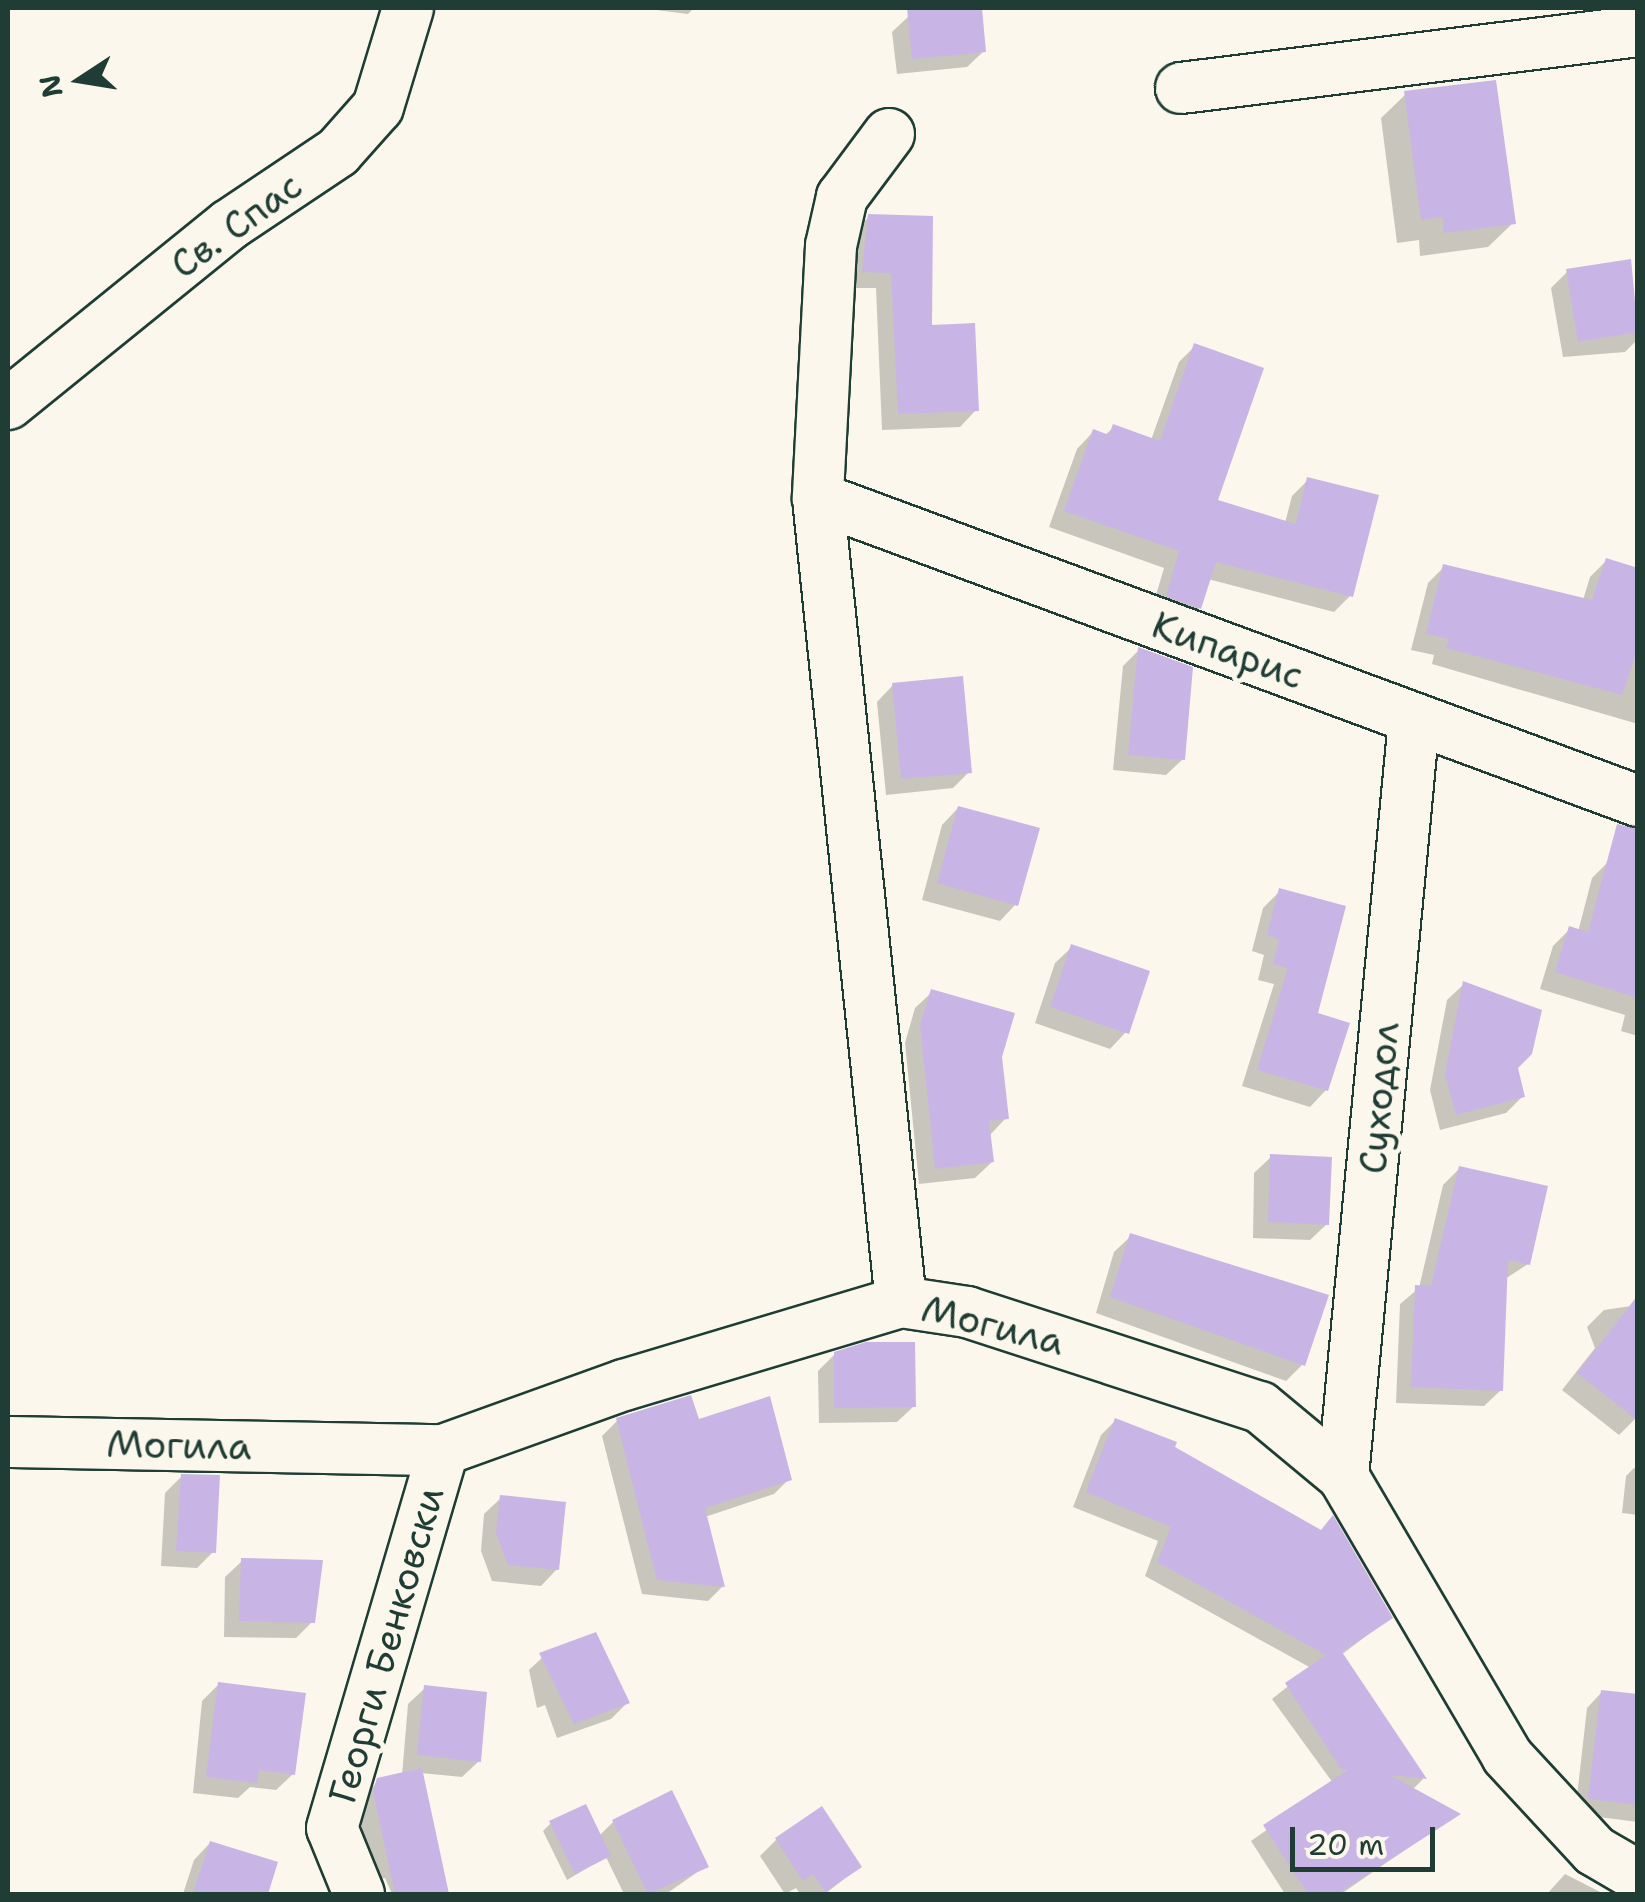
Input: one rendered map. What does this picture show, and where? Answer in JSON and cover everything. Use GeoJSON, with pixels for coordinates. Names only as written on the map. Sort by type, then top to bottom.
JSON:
{"type":"FeatureCollection","features":[{"type":"Feature","properties":{"kind":"street","name":"Св. Спас"},"geometry":{"type":"LineString","coordinates":[[8,404],[229,225],[338,152],[378,108],[408,8]]}},
{"type":"Feature","properties":{"kind":"street"},"geometry":{"type":"LineString","coordinates":[[1181,88],[1531,25],[1638,30]]}},
{"type":"Feature","properties":{"kind":"street"},"geometry":{"type":"LineString","coordinates":[[889,134],[842,198],[831,246],[818,498],[902,1302]]}},
{"type":"Feature","properties":{"kind":"street","name":"Кипарис"},"geometry":{"type":"LineString","coordinates":[[818,498],[1638,801]]}},
{"type":"Feature","properties":{"kind":"street","name":"Суходол"},"geometry":{"type":"LineString","coordinates":[[1343,1476],[1414,720]]}},
{"type":"Feature","properties":{"kind":"street","name":"Могила"},"geometry":{"type":"LineString","coordinates":[[8,1442],[444,1450],[624,1385],[902,1302],[1031,1329],[1260,1407],[1343,1476],[1507,1756],[1594,1851],[1638,1876]]}},
{"type":"Feature","properties":{"kind":"street","name":"Георги Бенковски"},"geometry":{"type":"LineString","coordinates":[[359,1894],[332,1828],[444,1450]]}},
{"type":"Feature","properties":{"kind":"building"},"geometry":{"type":"Polygon","coordinates":[[[907,8],[982,8],[986,52],[912,59],[907,8]]]}},
{"type":"Feature","properties":{"kind":"building"},"geometry":{"type":"Polygon","coordinates":[[[1496,80],[1516,224],[1444,233],[1443,217],[1421,220],[1404,91],[1496,80]]]}},
{"type":"Feature","properties":{"kind":"building"},"geometry":{"type":"Polygon","coordinates":[[[868,214],[933,216],[932,325],[975,323],[979,411],[898,414],[891,273],[862,272],[868,214]]]}},
{"type":"Feature","properties":{"kind":"building"},"geometry":{"type":"Polygon","coordinates":[[[1631,259],[1638,332],[1578,342],[1566,269],[1631,259]]]}},
{"type":"Feature","properties":{"kind":"building"},"geometry":{"type":"Polygon","coordinates":[[[1194,343],[1264,368],[1218,500],[1296,524],[1307,477],[1379,495],[1353,597],[1216,562],[1201,609],[1166,596],[1179,551],[1064,511],[1093,429],[1109,435],[1113,424],[1160,441],[1194,343]]]}},
{"type":"Feature","properties":{"kind":"building"},"geometry":{"type":"Polygon","coordinates":[[[1606,558],[1638,568],[1638,647],[1622,695],[1446,648],[1449,639],[1426,634],[1443,564],[1592,600],[1606,558]]]}},
{"type":"Feature","properties":{"kind":"building"},"geometry":{"type":"Polygon","coordinates":[[[1138,647],[1193,667],[1185,760],[1128,755],[1138,647]]]}},
{"type":"Feature","properties":{"kind":"building"},"geometry":{"type":"Polygon","coordinates":[[[963,676],[972,773],[901,779],[892,683],[963,676]]]}},
{"type":"Feature","properties":{"kind":"building"},"geometry":{"type":"Polygon","coordinates":[[[958,806],[1040,828],[1018,906],[937,883],[958,806]]]}},
{"type":"Feature","properties":{"kind":"building"},"geometry":{"type":"Polygon","coordinates":[[[1617,824],[1638,829],[1638,998],[1555,972],[1569,926],[1588,932],[1617,824]]]}},
{"type":"Feature","properties":{"kind":"building"},"geometry":{"type":"Polygon","coordinates":[[[1279,888],[1346,906],[1318,1013],[1350,1023],[1328,1091],[1257,1070],[1288,968],[1273,964],[1279,939],[1267,935],[1279,888]]]}},
{"type":"Feature","properties":{"kind":"building"},"geometry":{"type":"Polygon","coordinates":[[[1071,944],[1150,971],[1129,1034],[1050,1007],[1071,944]]]}},
{"type":"Feature","properties":{"kind":"building"},"geometry":{"type":"Polygon","coordinates":[[[1463,981],[1542,1010],[1532,1054],[1518,1068],[1525,1097],[1456,1115],[1445,1074],[1463,981]]]}},
{"type":"Feature","properties":{"kind":"building"},"geometry":{"type":"Polygon","coordinates":[[[931,989],[1015,1013],[1002,1057],[1009,1119],[989,1121],[994,1162],[935,1169],[920,1025],[931,989]]]}},
{"type":"Feature","properties":{"kind":"building"},"geometry":{"type":"Polygon","coordinates":[[[1270,1154],[1332,1157],[1329,1225],[1268,1222],[1270,1154]]]}},
{"type":"Feature","properties":{"kind":"building"},"geometry":{"type":"Polygon","coordinates":[[[1459,1166],[1548,1186],[1530,1265],[1508,1260],[1503,1391],[1411,1387],[1415,1285],[1431,1286],[1459,1166]]]}},
{"type":"Feature","properties":{"kind":"building"},"geometry":{"type":"Polygon","coordinates":[[[1130,1233],[1329,1295],[1305,1366],[1110,1297],[1130,1233]]]}},
{"type":"Feature","properties":{"kind":"building"},"geometry":{"type":"Polygon","coordinates":[[[1638,1295],[1638,1421],[1577,1373],[1638,1295]]]}},
{"type":"Feature","properties":{"kind":"building"},"geometry":{"type":"Polygon","coordinates":[[[866,1342],[915,1342],[916,1407],[834,1408],[834,1352],[866,1342]]]}},
{"type":"Feature","properties":{"kind":"building"},"geometry":{"type":"Polygon","coordinates":[[[691,1395],[699,1419],[770,1396],[792,1480],[705,1508],[725,1587],[657,1580],[616,1418],[691,1395]]]}},
{"type":"Feature","properties":{"kind":"building"},"geometry":{"type":"Polygon","coordinates":[[[1115,1418],[1177,1442],[1175,1447],[1321,1530],[1333,1515],[1393,1618],[1342,1652],[1427,1779],[1390,1775],[1461,1814],[1337,1894],[1308,1894],[1263,1825],[1348,1770],[1341,1769],[1285,1683],[1326,1655],[1157,1562],[1171,1527],[1086,1492],[1115,1418]]]}},
{"type":"Feature","properties":{"kind":"building"},"geometry":{"type":"Polygon","coordinates":[[[181,1474],[220,1475],[216,1553],[176,1551],[181,1474]]]}},
{"type":"Feature","properties":{"kind":"building"},"geometry":{"type":"Polygon","coordinates":[[[500,1495],[566,1502],[559,1570],[508,1565],[496,1533],[500,1495]]]}},
{"type":"Feature","properties":{"kind":"building"},"geometry":{"type":"Polygon","coordinates":[[[241,1558],[323,1560],[315,1623],[239,1621],[241,1558]]]}},
{"type":"Feature","properties":{"kind":"building"},"geometry":{"type":"Polygon","coordinates":[[[596,1632],[630,1703],[574,1724],[539,1653],[596,1632]]]}},
{"type":"Feature","properties":{"kind":"building"},"geometry":{"type":"Polygon","coordinates":[[[218,1682],[306,1693],[295,1775],[259,1770],[257,1783],[206,1777],[218,1682]]]}},
{"type":"Feature","properties":{"kind":"building"},"geometry":{"type":"Polygon","coordinates":[[[424,1685],[487,1692],[481,1762],[417,1755],[424,1685]]]}},
{"type":"Feature","properties":{"kind":"building"},"geometry":{"type":"Polygon","coordinates":[[[1601,1690],[1638,1694],[1638,1805],[1588,1799],[1601,1690]]]}},
{"type":"Feature","properties":{"kind":"building"},"geometry":{"type":"Polygon","coordinates":[[[422,1768],[449,1894],[395,1894],[373,1791],[377,1778],[422,1768]]]}},
{"type":"Feature","properties":{"kind":"building"},"geometry":{"type":"Polygon","coordinates":[[[672,1790],[709,1867],[648,1894],[612,1820],[672,1790]]]}},
{"type":"Feature","properties":{"kind":"building"},"geometry":{"type":"Polygon","coordinates":[[[586,1804],[611,1856],[575,1874],[549,1821],[586,1804]]]}},
{"type":"Feature","properties":{"kind":"building"},"geometry":{"type":"Polygon","coordinates":[[[822,1806],[862,1867],[825,1892],[813,1874],[803,1881],[775,1838],[822,1806]]]}},
{"type":"Feature","properties":{"kind":"building"},"geometry":{"type":"Polygon","coordinates":[[[210,1841],[278,1862],[268,1894],[193,1894],[210,1841]]]}}]}
